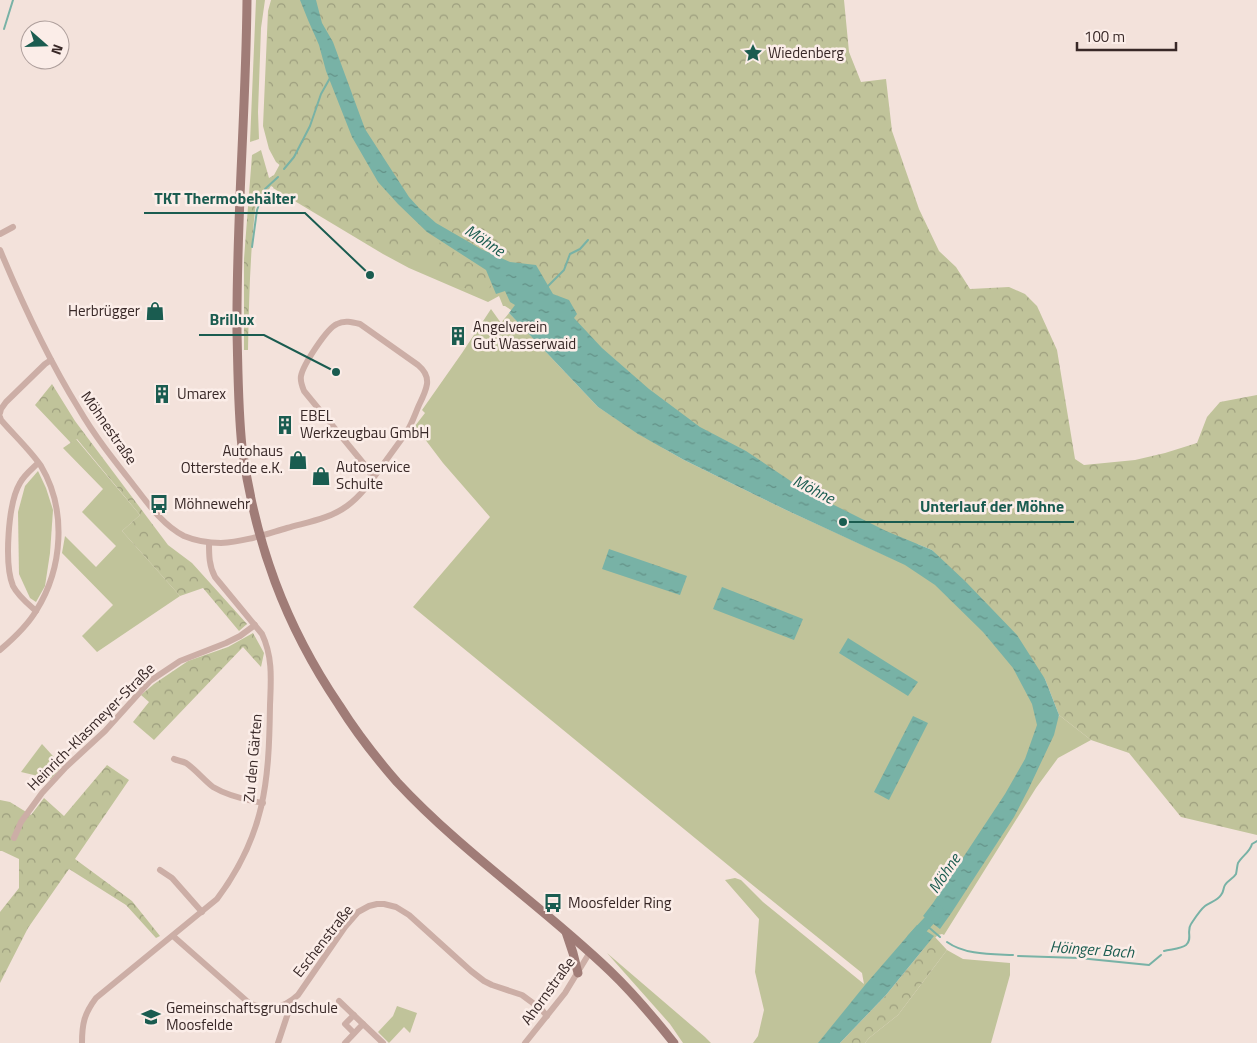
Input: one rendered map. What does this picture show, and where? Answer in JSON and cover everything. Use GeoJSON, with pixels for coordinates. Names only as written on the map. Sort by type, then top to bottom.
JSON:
{"type":"FeatureCollection","features":[{"type":"Feature","properties":{"kind":"main road"},"geometry":{"type":"LineString","coordinates":[[247,0],[242,173],[236,280],[242,443],[260,536],[282,600],[320,678],[353,728],[386,769],[424,810],[590,952],[640,1001],[674,1043]]}},
{"type":"Feature","properties":{"kind":"main road"},"geometry":{"type":"LineString","coordinates":[[566,931],[578,973]]}},
{"type":"Feature","properties":{"kind":"street"},"geometry":{"type":"LineString","coordinates":[[0,234],[13,227]]}},
{"type":"Feature","properties":{"kind":"street","name":"Möhnestraße"},"geometry":{"type":"LineString","coordinates":[[0,250],[51,360],[92,430],[149,504],[161,518],[178,532],[209,542],[227,542],[260,536],[316,521],[338,512],[349,505],[362,492],[373,478],[407,431],[428,383],[423,369],[418,364],[360,324],[344,321],[330,328],[305,364],[301,376],[302,387],[364,464],[373,478]]}},
{"type":"Feature","properties":{"kind":"street"},"geometry":{"type":"LineString","coordinates":[[0,413],[6,402],[51,360]]}},
{"type":"Feature","properties":{"kind":"street"},"geometry":{"type":"LineString","coordinates":[[0,417],[38,463],[49,482],[56,508],[59,538],[55,564],[44,598],[24,627],[0,650]]}},
{"type":"Feature","properties":{"kind":"street"},"geometry":{"type":"LineString","coordinates":[[36,611],[22,600],[14,588],[10,576],[8,538],[17,488],[20,481],[38,463]]}},
{"type":"Feature","properties":{"kind":"street","name":"Zu den Gärten"},"geometry":{"type":"LineString","coordinates":[[82,1043],[85,1016],[96,998],[217,899],[239,866],[253,837],[263,804],[269,754],[270,655],[262,634],[211,570],[209,542]]}},
{"type":"Feature","properties":{"kind":"street","name":"Heinrich-Klasmeyer-Straße"},"geometry":{"type":"LineString","coordinates":[[14,838],[21,822],[42,793],[66,767],[106,731],[150,682],[180,661],[226,643],[255,625]]}},
{"type":"Feature","properties":{"kind":"street"},"geometry":{"type":"LineString","coordinates":[[174,759],[186,763],[209,784],[226,794],[263,804]]}},
{"type":"Feature","properties":{"kind":"street"},"geometry":{"type":"LineString","coordinates":[[160,870],[172,878],[202,912]]}},
{"type":"Feature","properties":{"kind":"street","name":"Eschenstraße"},"geometry":{"type":"LineString","coordinates":[[290,1002],[298,994],[345,927],[358,912],[369,906],[384,904],[396,907],[409,915],[470,971],[484,981],[522,995],[541,1009],[547,1016]]}},
{"type":"Feature","properties":{"kind":"street"},"geometry":{"type":"LineString","coordinates":[[173,936],[249,1003],[270,1008],[290,1002],[278,1043]]}},
{"type":"Feature","properties":{"kind":"street","name":"Ahornstraße"},"geometry":{"type":"LineString","coordinates":[[525,1043],[565,993],[590,952]]}},
{"type":"Feature","properties":{"kind":"street"},"geometry":{"type":"LineString","coordinates":[[339,1001],[384,1043]]}},
{"type":"Feature","properties":{"kind":"street"},"geometry":{"type":"LineString","coordinates":[[354,1015],[345,1024],[354,1033]]}},
{"type":"Feature","properties":{"kind":"street"},"geometry":{"type":"LineString","coordinates":[[345,1043],[363,1024]]}},
{"type":"Feature","properties":{"kind":"green space"},"geometry":{"type":"Polygon","coordinates":[[[256,0],[265,0],[261,28],[259,139],[250,142],[256,0]]]}},
{"type":"Feature","properties":{"kind":"green space"},"geometry":{"type":"Polygon","coordinates":[[[271,0],[321,0],[515,250],[916,542],[1059,717],[1059,715],[1091,740],[1058,758],[1036,788],[944,935],[938,935],[824,1043],[753,1043],[758,1036],[764,1010],[755,972],[759,919],[725,880],[735,878],[741,880],[763,902],[864,984],[862,973],[413,607],[490,517],[443,463],[415,426],[425,413],[422,410],[491,309],[501,323],[509,313],[598,407],[647,439],[553,357],[511,310],[503,306],[499,296],[488,302],[409,268],[273,188],[282,167],[276,162],[269,149],[263,126],[268,11],[271,0]],[[661,447],[786,510],[902,563],[661,447]]]}},
{"type":"Feature","properties":{"kind":"green space"},"geometry":{"type":"Polygon","coordinates":[[[274,0],[299,0],[306,21],[318,45],[331,97],[346,137],[372,179],[417,226],[485,273],[491,287],[481,295],[455,284],[414,257],[382,250],[271,186],[261,202],[256,202],[249,294],[248,350],[244,350],[244,259],[252,155],[261,150],[269,178],[274,175],[280,164],[269,130],[268,19],[274,0]]]}},
{"type":"Feature","properties":{"kind":"green space"},"geometry":{"type":"Polygon","coordinates":[[[316,0],[844,0],[849,52],[861,82],[886,79],[892,131],[919,209],[939,251],[956,267],[970,289],[1009,287],[1025,294],[1037,306],[1057,350],[1075,459],[1084,465],[1135,460],[1197,443],[1207,417],[1220,402],[1257,395],[1257,835],[1181,817],[1129,753],[1091,740],[1059,715],[1045,679],[932,550],[886,531],[804,490],[746,451],[700,427],[649,389],[602,348],[573,318],[569,300],[554,294],[536,266],[510,262],[481,249],[436,223],[419,208],[409,197],[365,129],[333,42],[322,23],[316,0]]]}},
{"type":"Feature","properties":{"kind":"green space"},"geometry":{"type":"Polygon","coordinates":[[[52,384],[75,421],[168,545],[192,563],[247,624],[239,631],[203,588],[180,596],[122,531],[140,515],[77,439],[71,443],[35,405],[52,384]]]}},
{"type":"Feature","properties":{"kind":"green space"},"geometry":{"type":"Polygon","coordinates":[[[76,439],[140,515],[122,531],[180,596],[97,652],[82,636],[113,605],[62,553],[65,536],[96,567],[116,546],[82,512],[103,489],[63,448],[76,439]]]}},
{"type":"Feature","properties":{"kind":"green space"},"geometry":{"type":"Polygon","coordinates":[[[38,471],[53,510],[50,553],[45,586],[36,602],[30,598],[19,574],[18,512],[25,486],[38,471]]]}},
{"type":"Feature","properties":{"kind":"green space"},"geometry":{"type":"Polygon","coordinates":[[[253,633],[264,653],[261,667],[243,647],[154,740],[133,722],[149,702],[141,695],[154,684],[188,661],[228,647],[253,633]]]}},
{"type":"Feature","properties":{"kind":"green space"},"geometry":{"type":"Polygon","coordinates":[[[42,744],[62,766],[51,779],[21,772],[42,744]]]}},
{"type":"Feature","properties":{"kind":"green space"},"geometry":{"type":"Polygon","coordinates":[[[107,765],[129,780],[75,859],[132,901],[160,936],[156,938],[126,905],[69,869],[28,928],[0,983],[0,912],[19,888],[19,859],[0,851],[0,800],[10,802],[31,815],[44,798],[64,816],[107,765]]]}},
{"type":"Feature","properties":{"kind":"green space"},"geometry":{"type":"Polygon","coordinates":[[[934,936],[947,950],[898,1015],[865,1043],[840,1043],[886,995],[934,936]]]}},
{"type":"Feature","properties":{"kind":"green space"},"geometry":{"type":"Polygon","coordinates":[[[947,950],[963,959],[1010,963],[1010,975],[991,1043],[865,1043],[898,1015],[947,950]]]}},
{"type":"Feature","properties":{"kind":"green space"},"geometry":{"type":"Polygon","coordinates":[[[607,953],[711,1043],[683,1043],[670,1024],[607,953]]]}},
{"type":"Feature","properties":{"kind":"green space"},"geometry":{"type":"Polygon","coordinates":[[[397,1006],[417,1013],[410,1033],[404,1027],[389,1043],[378,1032],[393,1016],[397,1006]]]}},
{"type":"Feature","properties":{"kind":"water"},"geometry":{"type":"Polygon","coordinates":[[[300,0],[316,0],[322,23],[333,42],[365,129],[409,197],[419,208],[436,223],[481,249],[510,262],[536,265],[553,294],[569,300],[577,314],[574,318],[602,348],[649,389],[700,427],[746,451],[804,490],[886,531],[932,550],[1017,635],[1045,679],[1059,715],[1054,735],[1014,817],[940,929],[923,916],[1005,794],[1025,759],[1037,725],[1032,704],[1013,668],[983,632],[935,585],[905,565],[684,460],[638,434],[598,407],[509,313],[515,305],[510,302],[505,291],[496,294],[486,270],[427,232],[378,182],[352,137],[326,71],[319,45],[300,0]]]}},
{"type":"Feature","properties":{"kind":"water"},"geometry":{"type":"Polygon","coordinates":[[[609,549],[687,576],[680,595],[602,569],[609,549]]]}},
{"type":"Feature","properties":{"kind":"water"},"geometry":{"type":"Polygon","coordinates":[[[722,587],[803,619],[794,640],[713,609],[722,587]]]}},
{"type":"Feature","properties":{"kind":"water"},"geometry":{"type":"Polygon","coordinates":[[[848,638],[918,682],[908,696],[839,653],[848,638]]]}},
{"type":"Feature","properties":{"kind":"water"},"geometry":{"type":"Polygon","coordinates":[[[913,716],[928,723],[889,800],[874,792],[913,716]]]}},
{"type":"Feature","properties":{"kind":"water"},"geometry":{"type":"Polygon","coordinates":[[[917,925],[934,936],[886,995],[840,1043],[818,1043],[865,985],[917,925]]]}},
{"type":"Feature","properties":{"kind":"waterway"},"geometry":{"type":"LineString","coordinates":[[4,29],[13,0]]}},
{"type":"Feature","properties":{"kind":"waterway"},"geometry":{"type":"LineString","coordinates":[[284,169],[294,157],[310,126],[321,94],[330,78]]}},
{"type":"Feature","properties":{"kind":"waterway"},"geometry":{"type":"LineString","coordinates":[[252,247],[257,210],[265,189],[278,177]]}},
{"type":"Feature","properties":{"kind":"waterway"},"geometry":{"type":"LineString","coordinates":[[548,286],[564,270],[570,254],[580,249],[588,240]]}},
{"type":"Feature","properties":{"kind":"waterway","name":"Höinger Bach"},"geometry":{"type":"LineString","coordinates":[[1164,951],[1181,947],[1188,943],[1189,929],[1194,919],[1203,908],[1218,899],[1225,885],[1236,874],[1238,863],[1252,844],[1257,841]]}},
{"type":"Feature","properties":{"kind":"waterway","name":"Höinger Bach"},"geometry":{"type":"LineString","coordinates":[[912,939],[938,911]]}},
{"type":"Feature","properties":{"kind":"waterway","name":"Höinger Bach"},"geometry":{"type":"LineString","coordinates":[[926,925],[940,937]]}},
{"type":"Feature","properties":{"kind":"waterway","name":"Höinger Bach"},"geometry":{"type":"LineString","coordinates":[[947,942],[970,952],[1013,955]]}},
{"type":"Feature","properties":{"kind":"waterway","name":"Höinger Bach"},"geometry":{"type":"LineString","coordinates":[[1018,956],[1079,958],[1149,965],[1161,955]]}},
{"type":"Feature","properties":{"kind":"place","name":"Wiedenberg"},"geometry":{"type":"Point","coordinates":[753,53]}},
{"type":"Feature","properties":{"kind":"place","name":"TKT Thermobehälter"},"geometry":{"type":"Point","coordinates":[370,275]}},
{"type":"Feature","properties":{"kind":"place","name":"Herbrügger"},"geometry":{"type":"Point","coordinates":[155,311]}},
{"type":"Feature","properties":{"kind":"place","name":"Angelverein Gut Wasserwaid"},"geometry":{"type":"Point","coordinates":[458,336]}},
{"type":"Feature","properties":{"kind":"place","name":"Brillux"},"geometry":{"type":"Point","coordinates":[336,372]}},
{"type":"Feature","properties":{"kind":"place","name":"Umarex"},"geometry":{"type":"Point","coordinates":[162,394]}},
{"type":"Feature","properties":{"kind":"place","name":"EBEL Werkzeugbau GmbH"},"geometry":{"type":"Point","coordinates":[285,425]}},
{"type":"Feature","properties":{"kind":"place","name":"Autohaus Otterstedde e.K."},"geometry":{"type":"Point","coordinates":[298,460]}},
{"type":"Feature","properties":{"kind":"place","name":"Autoservice Schulte"},"geometry":{"type":"Point","coordinates":[321,476]}},
{"type":"Feature","properties":{"kind":"place","name":"Möhnewehr"},"geometry":{"type":"Point","coordinates":[159,504]}},
{"type":"Feature","properties":{"kind":"place","name":"Unterlauf der Möhne"},"geometry":{"type":"Point","coordinates":[843,522]}},
{"type":"Feature","properties":{"kind":"place","name":"Moosfelder Ring"},"geometry":{"type":"Point","coordinates":[553,903]}},
{"type":"Feature","properties":{"kind":"place","name":"Gemeinschaftsgrundschule Moosfelde"},"geometry":{"type":"Point","coordinates":[151,1017]}},
{"type":"Feature","properties":{"kind":"water label","name":"Möhne"},"geometry":{"type":"Point","coordinates":[485,240]}},
{"type":"Feature","properties":{"kind":"water label","name":"Möhne"},"geometry":{"type":"Point","coordinates":[814,489]}},
{"type":"Feature","properties":{"kind":"water label","name":"Möhne"},"geometry":{"type":"Point","coordinates":[944,873]}}]}
